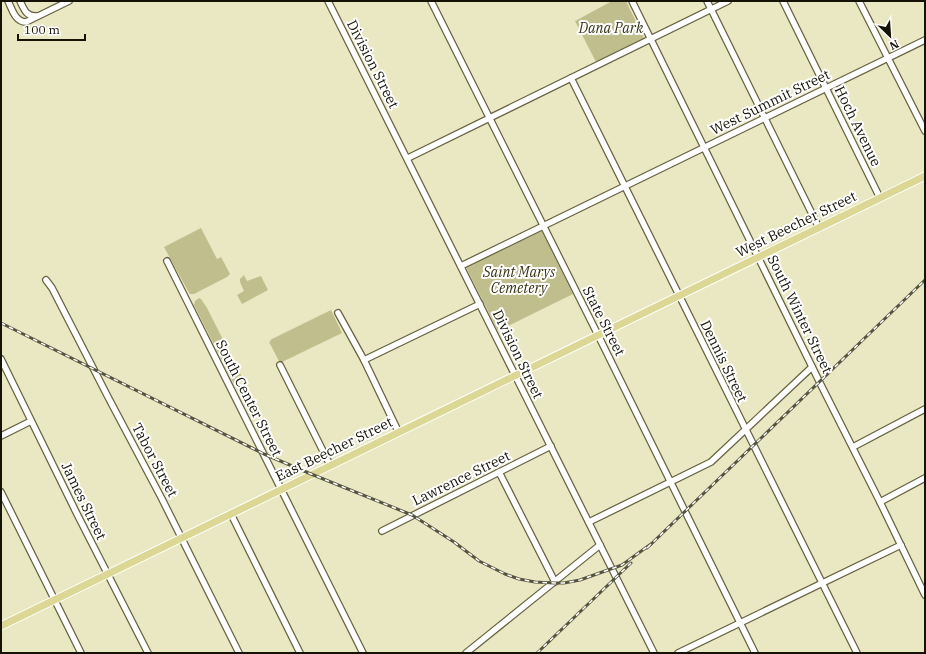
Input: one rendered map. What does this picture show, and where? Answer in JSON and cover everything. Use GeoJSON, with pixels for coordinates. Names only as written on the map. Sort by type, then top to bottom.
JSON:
{"type":"FeatureCollection","features":[{"type":"Feature","properties":{"kind":"main road","name":"West Beecher Street"},"geometry":{"type":"LineString","coordinates":[[678,296],[925,176]]}},
{"type":"Feature","properties":{"kind":"main road","name":"East Beecher Street"},"geometry":{"type":"LineString","coordinates":[[1,626],[398,431],[678,296]]}},
{"type":"Feature","properties":{"kind":"street"},"geometry":{"type":"LineString","coordinates":[[8,1],[19,20],[26,22],[69,1]]}},
{"type":"Feature","properties":{"kind":"street"},"geometry":{"type":"LineString","coordinates":[[20,1],[28,15],[39,16]]}},
{"type":"Feature","properties":{"kind":"street","name":"Division Street"},"geometry":{"type":"LineString","coordinates":[[328,1],[408,158],[654,653]]}},
{"type":"Feature","properties":{"kind":"street","name":"State Street"},"geometry":{"type":"LineString","coordinates":[[431,1],[755,653]]}},
{"type":"Feature","properties":{"kind":"street","name":"South Winter Street"},"geometry":{"type":"LineString","coordinates":[[632,1],[925,595]]}},
{"type":"Feature","properties":{"kind":"street"},"geometry":{"type":"LineString","coordinates":[[707,1],[819,228]]}},
{"type":"Feature","properties":{"kind":"street"},"geometry":{"type":"LineString","coordinates":[[408,158],[728,1]]}},
{"type":"Feature","properties":{"kind":"street","name":"Hoch Avenue"},"geometry":{"type":"LineString","coordinates":[[783,1],[880,198]]}},
{"type":"Feature","properties":{"kind":"street"},"geometry":{"type":"LineString","coordinates":[[859,1],[925,131]]}},
{"type":"Feature","properties":{"kind":"street","name":"West Summit Street"},"geometry":{"type":"LineString","coordinates":[[461,266],[925,40]]}},
{"type":"Feature","properties":{"kind":"street","name":"Dennis Street"},"geometry":{"type":"LineString","coordinates":[[571,78],[625,185],[678,296],[857,653]]}},
{"type":"Feature","properties":{"kind":"street","name":"South Center Street"},"geometry":{"type":"LineString","coordinates":[[167,261],[363,653]]}},
{"type":"Feature","properties":{"kind":"street","name":"Tabor Street"},"geometry":{"type":"LineString","coordinates":[[46,280],[52,288],[239,653]]}},
{"type":"Feature","properties":{"kind":"street"},"geometry":{"type":"LineString","coordinates":[[364,360],[480,304]]}},
{"type":"Feature","properties":{"kind":"street"},"geometry":{"type":"LineString","coordinates":[[338,313],[364,360],[398,431]]}},
{"type":"Feature","properties":{"kind":"street","name":"James Street"},"geometry":{"type":"LineString","coordinates":[[1,359],[107,574],[148,653]]}},
{"type":"Feature","properties":{"kind":"street"},"geometry":{"type":"LineString","coordinates":[[280,366],[330,465]]}},
{"type":"Feature","properties":{"kind":"street"},"geometry":{"type":"LineString","coordinates":[[589,522],[711,462],[812,367]]}},
{"type":"Feature","properties":{"kind":"street"},"geometry":{"type":"LineString","coordinates":[[852,446],[925,409]]}},
{"type":"Feature","properties":{"kind":"street"},"geometry":{"type":"LineString","coordinates":[[1,436],[31,421]]}},
{"type":"Feature","properties":{"kind":"street","name":"Lawrence Street"},"geometry":{"type":"LineString","coordinates":[[382,531],[551,446]]}},
{"type":"Feature","properties":{"kind":"street"},"geometry":{"type":"LineString","coordinates":[[499,472],[555,582]]}},
{"type":"Feature","properties":{"kind":"street"},"geometry":{"type":"LineString","coordinates":[[880,502],[925,478]]}},
{"type":"Feature","properties":{"kind":"street"},"geometry":{"type":"LineString","coordinates":[[1,492],[80,653]]}},
{"type":"Feature","properties":{"kind":"street"},"geometry":{"type":"LineString","coordinates":[[230,514],[300,653]]}},
{"type":"Feature","properties":{"kind":"street"},"geometry":{"type":"LineString","coordinates":[[466,653],[600,545]]}},
{"type":"Feature","properties":{"kind":"street"},"geometry":{"type":"LineString","coordinates":[[678,653],[901,545]]}},
{"type":"Feature","properties":{"kind":"green space","name":"Dana Park"},"geometry":{"type":"Polygon","coordinates":[[[612,1],[626,1],[644,38],[596,62],[575,21],[612,1]]]}},
{"type":"Feature","properties":{"kind":"green space"},"geometry":{"type":"Polygon","coordinates":[[[201,228],[217,259],[221,257],[230,274],[194,294],[190,294],[164,247],[201,228]]]}},
{"type":"Feature","properties":{"kind":"green space","name":"Saint Marys Cemetery"},"geometry":{"type":"Polygon","coordinates":[[[541,230],[573,294],[498,331],[466,267],[541,230]]]}},
{"type":"Feature","properties":{"kind":"green space"},"geometry":{"type":"Polygon","coordinates":[[[244,275],[247,281],[261,276],[268,290],[242,304],[237,295],[244,291],[240,279],[244,275]]]}},
{"type":"Feature","properties":{"kind":"green space"},"geometry":{"type":"Polygon","coordinates":[[[199,298],[207,308],[243,379],[234,384],[194,305],[195,301],[199,298]]]}},
{"type":"Feature","properties":{"kind":"green space"},"geometry":{"type":"Polygon","coordinates":[[[331,310],[342,333],[280,363],[269,342],[271,341],[270,340],[331,310]]]}},
{"type":"Feature","properties":{"kind":"railway"},"geometry":{"type":"LineString","coordinates":[[647,548],[925,280]]}},
{"type":"Feature","properties":{"kind":"railway"},"geometry":{"type":"LineString","coordinates":[[1,323],[264,454],[412,515],[454,542],[479,561],[519,579],[554,583],[580,580],[622,565],[651,544]]}},
{"type":"Feature","properties":{"kind":"railway"},"geometry":{"type":"LineString","coordinates":[[537,653],[631,563]]}}]}
